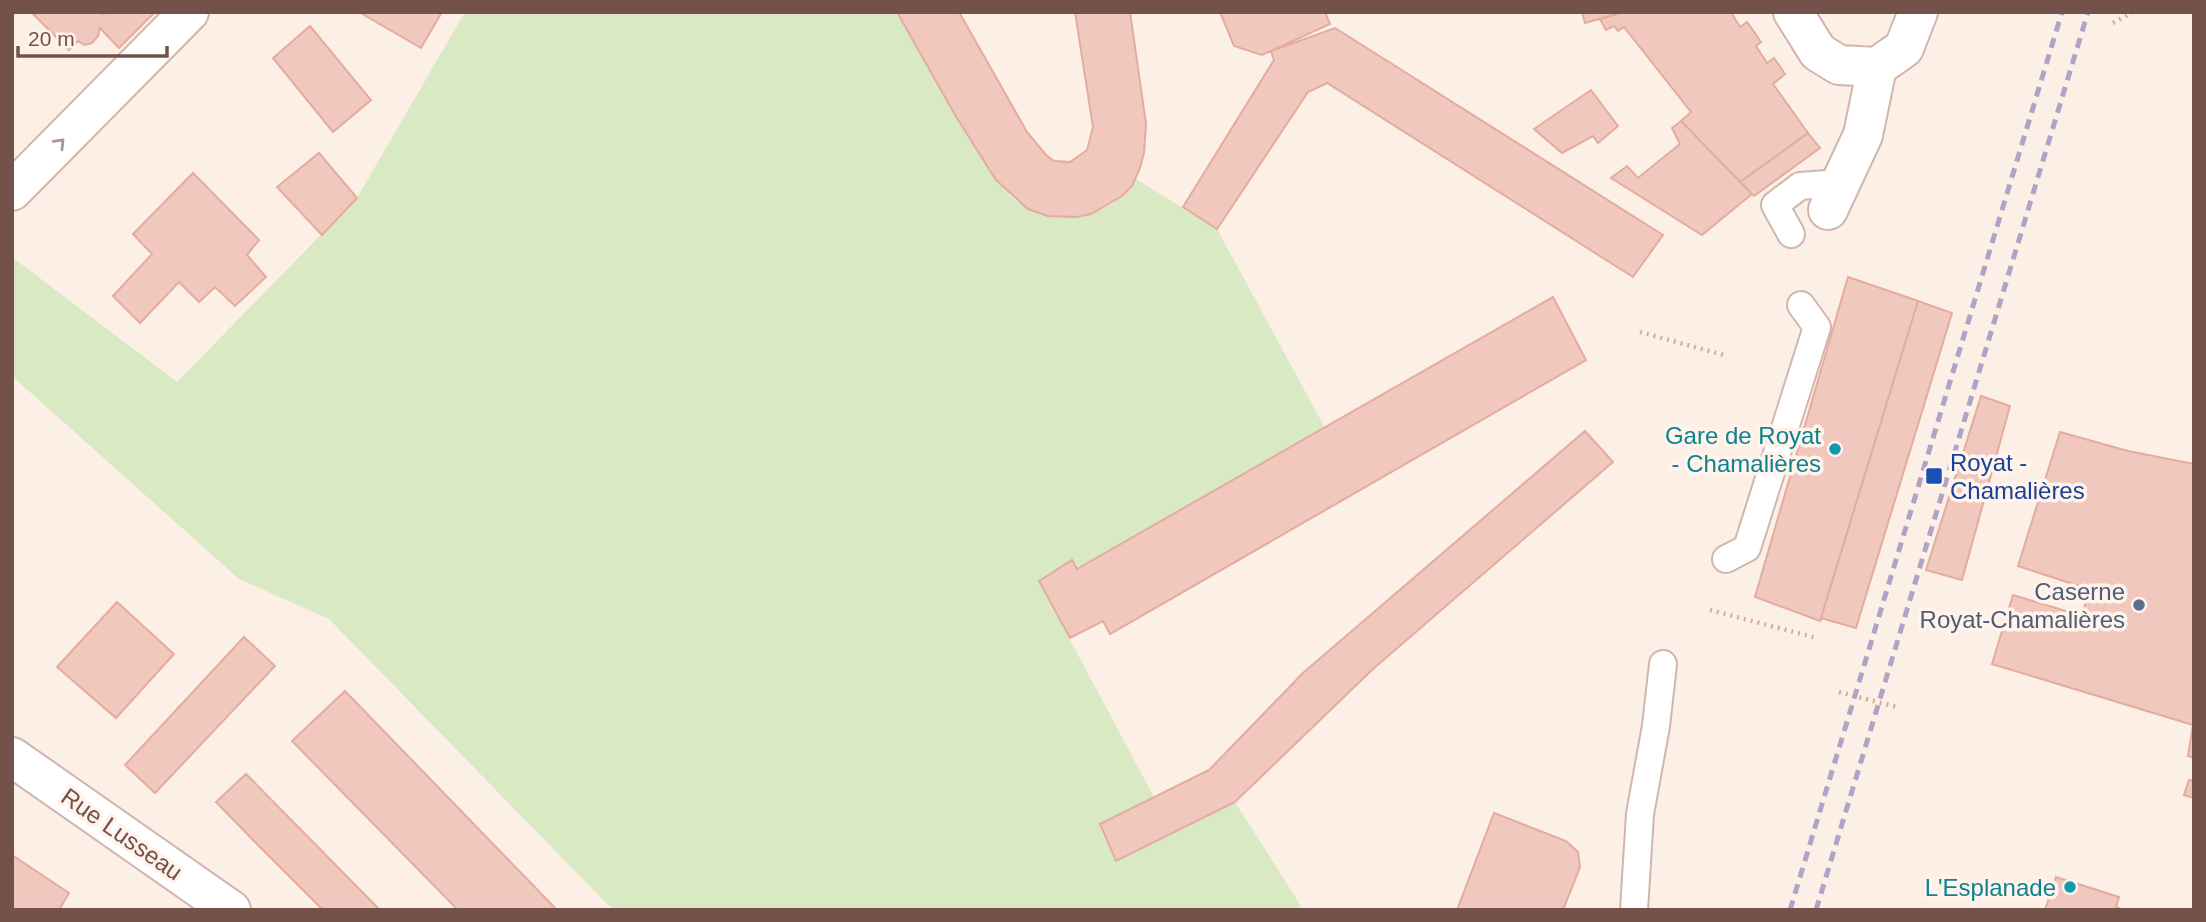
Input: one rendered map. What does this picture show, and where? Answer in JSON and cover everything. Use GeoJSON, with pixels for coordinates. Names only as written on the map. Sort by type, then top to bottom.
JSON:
{"type":"FeatureCollection","features":[{"type":"Feature","properties":{"kind":"street"},"geometry":{"type":"LineString","coordinates":[[12,191],[189,12]]}},
{"type":"Feature","properties":{"kind":"street"},"geometry":{"type":"LineString","coordinates":[[1793,12],[1818,52],[1839,65],[1877,67],[1904,48],[1918,12]]}},
{"type":"Feature","properties":{"kind":"street"},"geometry":{"type":"LineString","coordinates":[[1834,197],[1863,135],[1877,67]]}},
{"type":"Feature","properties":{"kind":"street","name":"Rue Lusseau"},"geometry":{"type":"LineString","coordinates":[[12,757],[231,910]]}},
{"type":"Feature","properties":{"kind":"lane"},"geometry":{"type":"LineString","coordinates":[[1791,234],[1775,205],[1800,186],[1834,197]]}},
{"type":"Feature","properties":{"kind":"lane"},"geometry":{"type":"LineString","coordinates":[[1726,559],[1747,548],[1817,327],[1801,305]]}},
{"type":"Feature","properties":{"kind":"lane"},"geometry":{"type":"LineString","coordinates":[[1634,910],[1640,814],[1656,726],[1662,664]]}},
{"type":"Feature","properties":{"kind":"path"},"geometry":{"type":"LineString","coordinates":[[2113,23],[2133,12]]}},
{"type":"Feature","properties":{"kind":"path"},"geometry":{"type":"LineString","coordinates":[[1640,332],[1724,355]]}},
{"type":"Feature","properties":{"kind":"path"},"geometry":{"type":"LineString","coordinates":[[1710,610],[1817,638]]}},
{"type":"Feature","properties":{"kind":"path"},"geometry":{"type":"LineString","coordinates":[[1839,692],[1897,708]]}},
{"type":"Feature","properties":{"kind":"green space"},"geometry":{"type":"Polygon","coordinates":[[[465,12],[897,12],[986,165],[1000,185],[1027,208],[1048,216],[1085,215],[1114,202],[1136,179],[1217,229],[1325,428],[1077,569],[1071,560],[1039,582],[1154,797],[1235,802],[1301,906],[1297,910],[613,910],[329,619],[239,579],[12,376],[12,257],[177,382],[357,198],[465,12]]]}},
{"type":"Feature","properties":{"kind":"building"},"geometry":{"type":"Polygon","coordinates":[[[31,12],[155,12],[119,48],[100,28],[92,43],[84,45],[78,41],[69,50],[31,12]]]}},
{"type":"Feature","properties":{"kind":"building"},"geometry":{"type":"Polygon","coordinates":[[[359,12],[442,12],[421,48],[359,12]]]}},
{"type":"Feature","properties":{"kind":"building"},"geometry":{"type":"Polygon","coordinates":[[[897,12],[959,12],[1027,132],[1054,161],[1070,162],[1087,150],[1093,127],[1075,12],[1130,12],[1146,124],[1144,153],[1132,186],[1122,196],[1091,214],[1076,217],[1048,216],[1028,209],[996,180],[955,115],[897,12]]]}},
{"type":"Feature","properties":{"kind":"building"},"geometry":{"type":"Polygon","coordinates":[[[1220,12],[1325,12],[1330,24],[1262,55],[1234,46],[1220,12]]]}},
{"type":"Feature","properties":{"kind":"building"},"geometry":{"type":"Polygon","coordinates":[[[1582,12],[1624,12],[1585,23],[1582,12]]]}},
{"type":"Feature","properties":{"kind":"building"},"geometry":{"type":"Polygon","coordinates":[[[1624,12],[1731,12],[1740,27],[1747,22],[1761,42],[1756,46],[1767,63],[1774,58],[1785,74],[1773,84],[1808,133],[1740,182],[1681,121],[1691,112],[1624,27],[1618,31],[1614,26],[1606,30],[1600,19],[1624,12]]]}},
{"type":"Feature","properties":{"kind":"building"},"geometry":{"type":"Polygon","coordinates":[[[310,26],[371,100],[333,132],[273,58],[310,26]]]}},
{"type":"Feature","properties":{"kind":"building"},"geometry":{"type":"Polygon","coordinates":[[[1335,28],[1663,235],[1633,277],[1327,83],[1308,92],[1217,229],[1183,207],[1274,60],[1271,51],[1335,28]]]}},
{"type":"Feature","properties":{"kind":"building"},"geometry":{"type":"Polygon","coordinates":[[[1591,90],[1618,126],[1598,143],[1593,136],[1562,153],[1534,129],[1591,90]]]}},
{"type":"Feature","properties":{"kind":"building"},"geometry":{"type":"Polygon","coordinates":[[[1681,121],[1752,194],[1702,235],[1611,178],[1627,166],[1638,178],[1680,144],[1672,128],[1681,121]]]}},
{"type":"Feature","properties":{"kind":"building"},"geometry":{"type":"Polygon","coordinates":[[[1808,133],[1820,148],[1754,196],[1740,182],[1808,133]]]}},
{"type":"Feature","properties":{"kind":"building"},"geometry":{"type":"Polygon","coordinates":[[[319,153],[357,198],[322,235],[277,187],[319,153]]]}},
{"type":"Feature","properties":{"kind":"building"},"geometry":{"type":"Polygon","coordinates":[[[193,173],[259,240],[247,255],[266,277],[235,306],[215,287],[199,302],[179,282],[140,323],[113,296],[152,254],[133,234],[193,173]]]}},
{"type":"Feature","properties":{"kind":"building","name":"Gare de Royat - Chamalières"},"geometry":{"type":"Polygon","coordinates":[[[1848,277],[1918,301],[1820,621],[1755,597],[1848,277]]]}},
{"type":"Feature","properties":{"kind":"building"},"geometry":{"type":"Polygon","coordinates":[[[1553,297],[1586,360],[1110,634],[1103,621],[1070,638],[1039,581],[1072,560],[1077,569],[1553,297]]]}},
{"type":"Feature","properties":{"kind":"building"},"geometry":{"type":"Polygon","coordinates":[[[1918,301],[1952,313],[1856,628],[1821,618],[1918,301]]]}},
{"type":"Feature","properties":{"kind":"building"},"geometry":{"type":"Polygon","coordinates":[[[1981,396],[2010,406],[1962,580],[1926,570],[1981,396]]]}},
{"type":"Feature","properties":{"kind":"building"},"geometry":{"type":"Polygon","coordinates":[[[1585,431],[1613,462],[1373,669],[1235,802],[1116,861],[1100,824],[1209,770],[1303,673],[1585,431]]]}},
{"type":"Feature","properties":{"kind":"building","name":"Caserne Royat-Chamalières"},"geometry":{"type":"Polygon","coordinates":[[[2060,432],[2128,451],[2194,464],[2194,758],[2188,756],[2193,725],[1992,664],[2013,595],[2082,616],[2090,586],[2076,585],[2018,566],[2060,432]]]}},
{"type":"Feature","properties":{"kind":"building"},"geometry":{"type":"Polygon","coordinates":[[[117,602],[174,654],[116,718],[57,667],[117,602]]]}},
{"type":"Feature","properties":{"kind":"building"},"geometry":{"type":"Polygon","coordinates":[[[244,637],[275,666],[155,793],[125,765],[244,637]]]}},
{"type":"Feature","properties":{"kind":"building"},"geometry":{"type":"Polygon","coordinates":[[[345,691],[557,910],[458,910],[292,741],[345,691]]]}},
{"type":"Feature","properties":{"kind":"building"},"geometry":{"type":"Polygon","coordinates":[[[246,774],[380,910],[323,910],[258,845],[216,802],[246,774]]]}},
{"type":"Feature","properties":{"kind":"building"},"geometry":{"type":"Polygon","coordinates":[[[2189,780],[2194,781],[2194,798],[2184,795],[2189,780]]]}},
{"type":"Feature","properties":{"kind":"building"},"geometry":{"type":"Polygon","coordinates":[[[1494,813],[1566,841],[1578,852],[1580,867],[1563,910],[1457,910],[1494,813]]]}},
{"type":"Feature","properties":{"kind":"building"},"geometry":{"type":"Polygon","coordinates":[[[12,855],[69,893],[59,910],[12,910],[12,855]]]}},
{"type":"Feature","properties":{"kind":"building","name":"L'Esplanade"},"geometry":{"type":"Polygon","coordinates":[[[2056,877],[2119,897],[2116,907],[2124,910],[2045,910],[2056,877]]]}},
{"type":"Feature","properties":{"kind":"railway"},"geometry":{"type":"LineString","coordinates":[[1790,910],[2062,12]]}},
{"type":"Feature","properties":{"kind":"railway"},"geometry":{"type":"LineString","coordinates":[[1816,910],[2088,12]]}},
{"type":"Feature","properties":{"kind":"place","name":"Gare de Royat - Chamalières"},"geometry":{"type":"Point","coordinates":[1835,449]}},
{"type":"Feature","properties":{"kind":"place","name":"Royat - Chamalières"},"geometry":{"type":"Point","coordinates":[1934,476]}},
{"type":"Feature","properties":{"kind":"place","name":"Caserne Royat-Chamalières"},"geometry":{"type":"Point","coordinates":[2139,605]}},
{"type":"Feature","properties":{"kind":"place","name":"L'Esplanade"},"geometry":{"type":"Point","coordinates":[2070,887]}}]}
